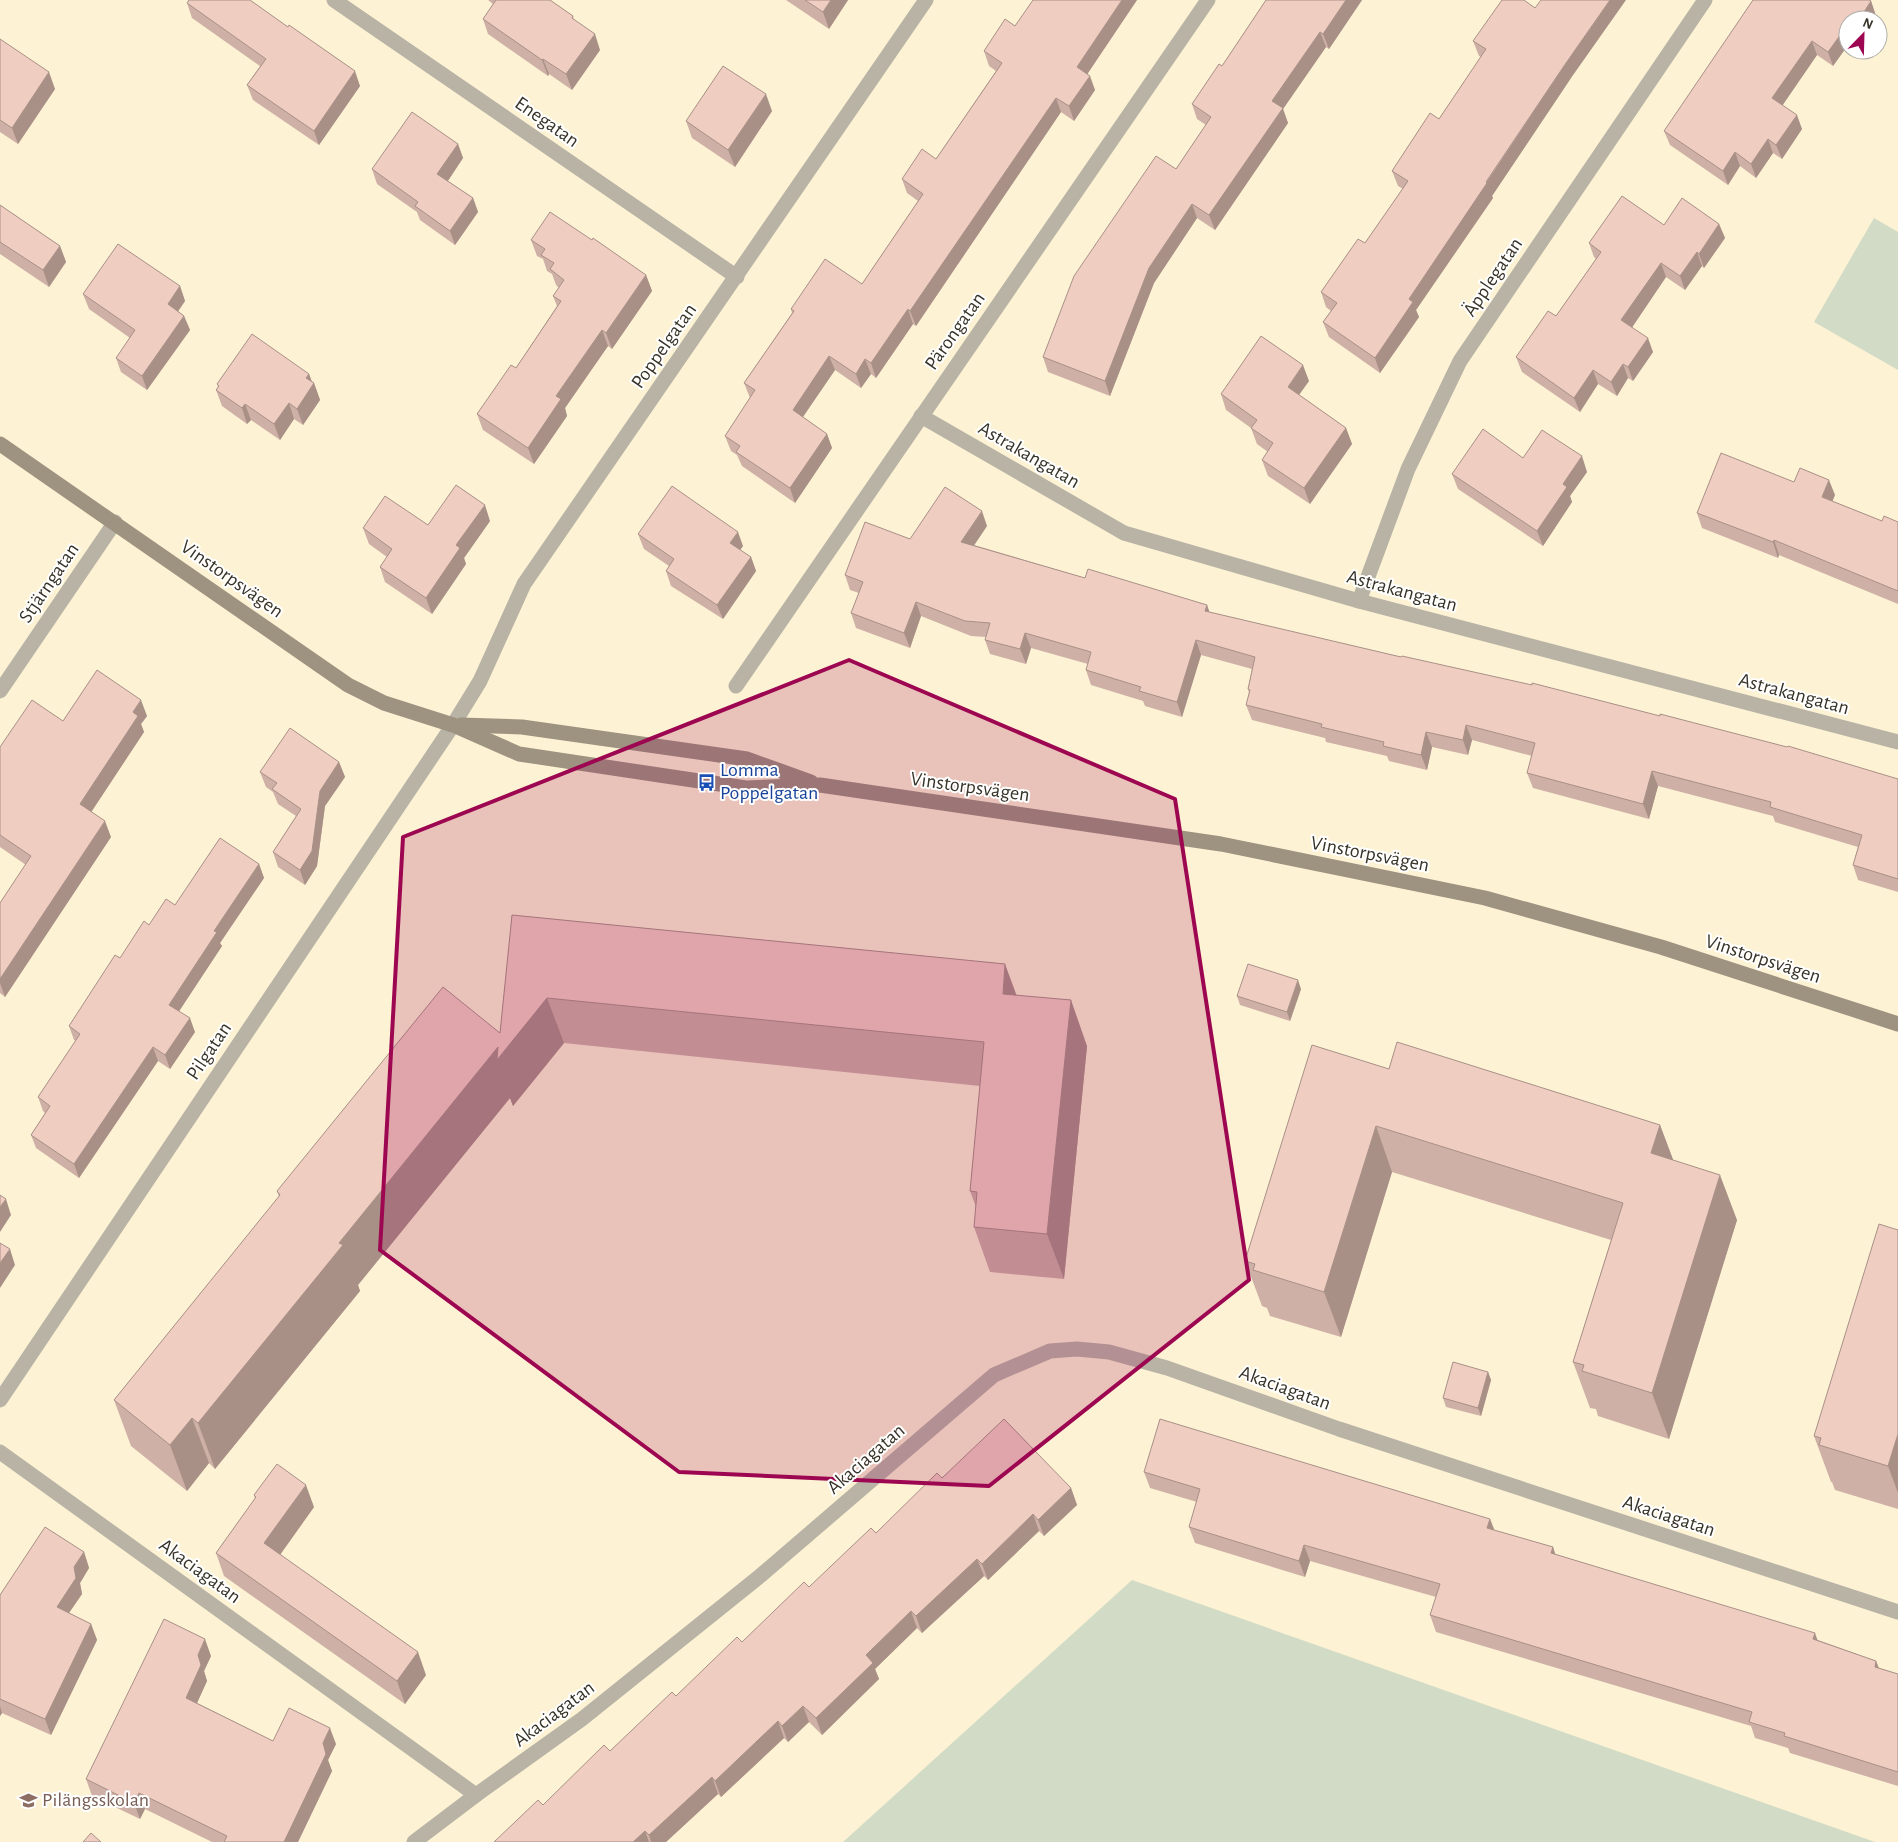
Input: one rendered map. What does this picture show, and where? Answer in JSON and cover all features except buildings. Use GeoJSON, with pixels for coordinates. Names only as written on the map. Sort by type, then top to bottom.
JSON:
{"type":"FeatureCollection","features":[{"type":"Feature","properties":{"kind":"street","name":"Enegatan"},"geometry":{"type":"LineString","coordinates":[[334,0],[737,277]]}},
{"type":"Feature","properties":{"kind":"street","name":"Poppelgatan"},"geometry":{"type":"LineString","coordinates":[[453,725],[480,681],[524,584],[926,0]]}},
{"type":"Feature","properties":{"kind":"street","name":"Pärongatan"},"geometry":{"type":"LineString","coordinates":[[736,686],[1208,0]]}},
{"type":"Feature","properties":{"kind":"street","name":"Äpplegatan"},"geometry":{"type":"LineString","coordinates":[[1359,601],[1408,469],[1460,361],[1705,0]]}},
{"type":"Feature","properties":{"kind":"street","name":"Astrakangatan"},"geometry":{"type":"LineString","coordinates":[[921,416],[1124,533],[1359,601],[1898,742]]}},
{"type":"Feature","properties":{"kind":"street","name":"Vinstorpsvägen"},"geometry":{"type":"LineString","coordinates":[[0,444],[348,685],[384,703],[453,725],[519,754],[746,788],[820,785],[1221,844],[1485,898],[1661,947],[1898,1024]]}},
{"type":"Feature","properties":{"kind":"street","name":"Stjärngatan"},"geometry":{"type":"LineString","coordinates":[[0,691],[115,522]]}},
{"type":"Feature","properties":{"kind":"street","name":"Vinstorpsvägen"},"geometry":{"type":"LineString","coordinates":[[453,725],[522,727],[747,759],[820,785]]}},
{"type":"Feature","properties":{"kind":"street","name":"Pilgatan"},"geometry":{"type":"LineString","coordinates":[[0,1400],[453,725]]}},
{"type":"Feature","properties":{"kind":"street","name":"Akaciagatan"},"geometry":{"type":"LineString","coordinates":[[0,1452],[476,1795],[582,1720],[760,1576],[994,1375],[1050,1351],[1077,1349],[1109,1352],[1167,1368],[1339,1429],[1898,1612]]}},
{"type":"Feature","properties":{"kind":"street"},"geometry":{"type":"LineString","coordinates":[[414,1842],[476,1795]]}},
{"type":"Feature","properties":{"kind":"highlighted area"},"geometry":{"type":"Polygon","coordinates":[[[849,660],[1175,799],[1249,1280],[989,1486],[679,1472],[380,1250],[403,837],[849,660]]]}},
{"type":"Feature","properties":{"kind":"green space"},"geometry":{"type":"Polygon","coordinates":[[[1874,218],[1898,232],[1898,370],[1814,322],[1874,218]]]}},
{"type":"Feature","properties":{"kind":"green space"},"geometry":{"type":"Polygon","coordinates":[[[1132,1580],[1875,1842],[843,1842],[1132,1580]]]}},
{"type":"Feature","properties":{"kind":"place","name":"Lomma Poppelgatan"},"geometry":{"type":"Point","coordinates":[706,782]}},
{"type":"Feature","properties":{"kind":"place","name":"Pilängsskolan"},"geometry":{"type":"Point","coordinates":[28,1800]}}]}
